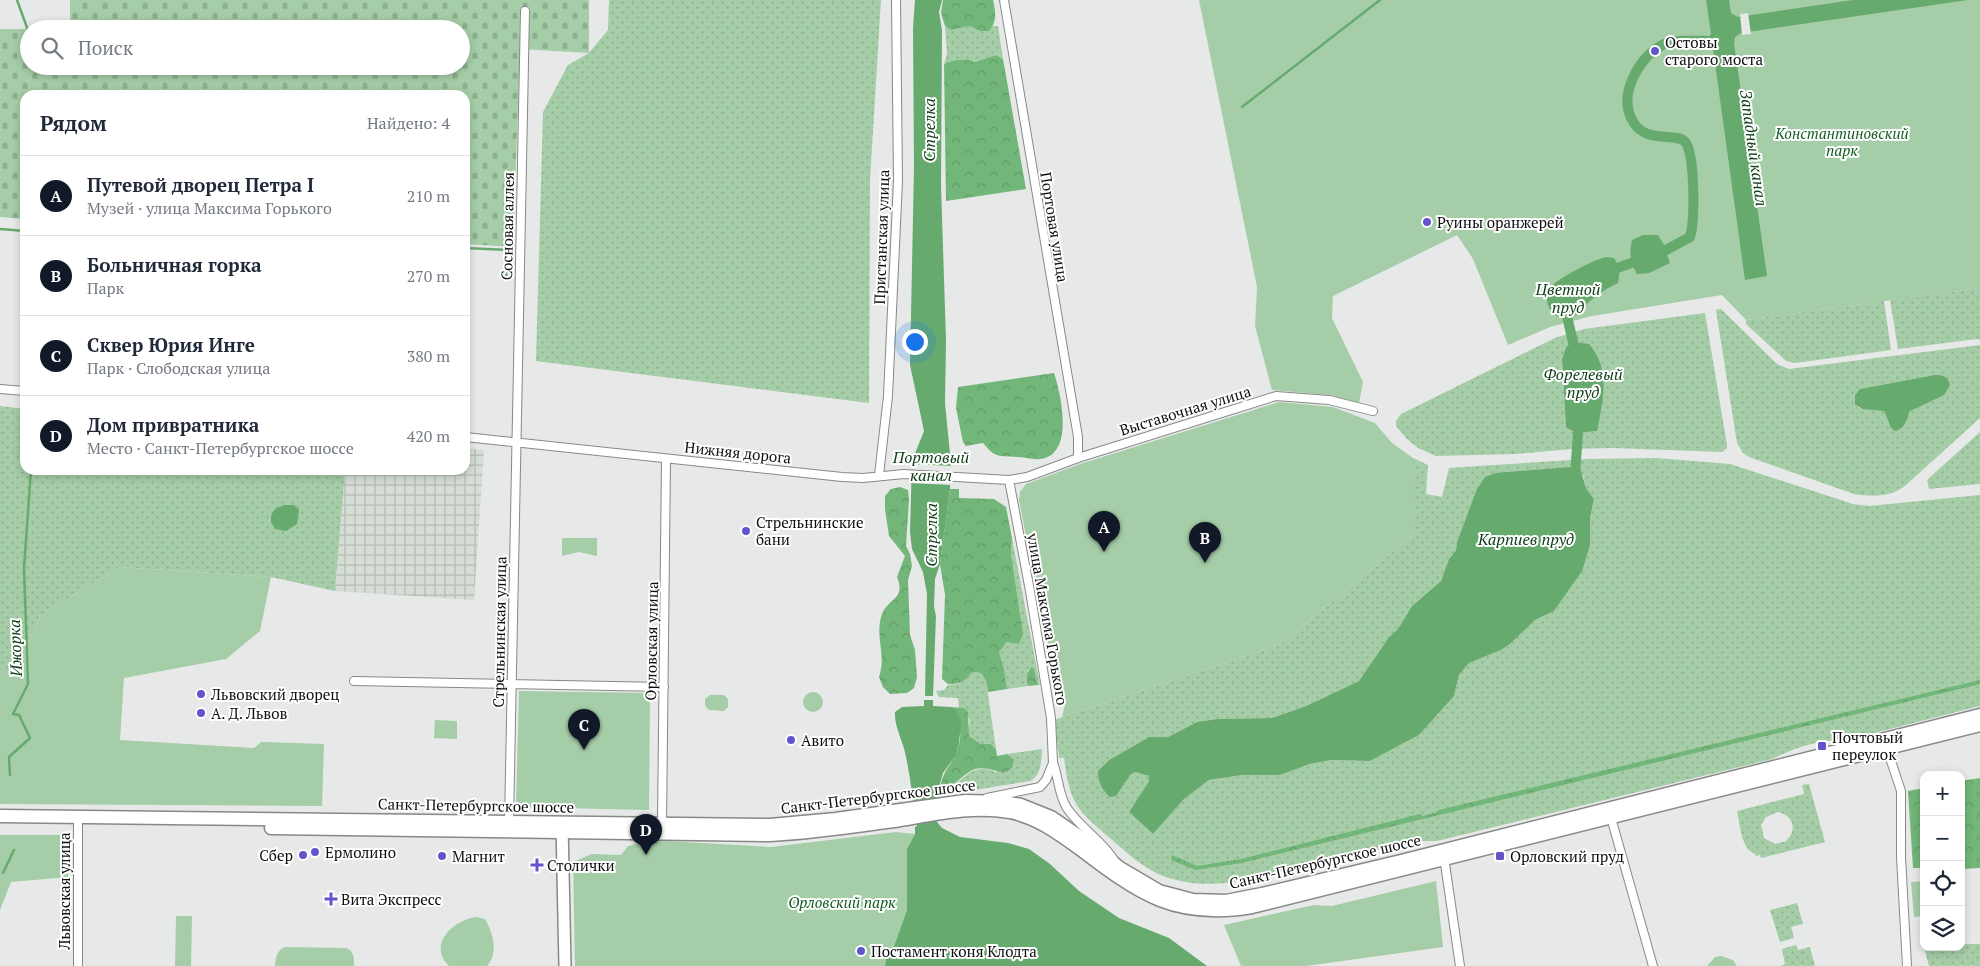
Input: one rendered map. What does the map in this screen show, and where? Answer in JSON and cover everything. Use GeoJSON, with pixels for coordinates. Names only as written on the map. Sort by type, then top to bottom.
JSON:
{"type":"FeatureCollection","features":[{"type":"Feature","properties":{"kind":"main road","name":"Санкт-Петербургское шоссе"},"geometry":{"type":"LineString","coordinates":[[1886,744],[1980,715]]}},
{"type":"Feature","properties":{"kind":"main road","name":"Санкт-Петербургское шоссе"},"geometry":{"type":"LineString","coordinates":[[949,808],[1009,812],[1035,820],[1062,836],[1135,889],[1165,903],[1205,911],[1252,907],[1444,855],[1886,744],[1980,725]]}},
{"type":"Feature","properties":{"kind":"main road","name":"Санкт-Петербургское шоссе"},"geometry":{"type":"LineString","coordinates":[[0,824],[78,821],[509,822],[562,828],[662,824],[770,825],[906,814],[949,808],[980,800],[1020,804],[1038,810],[1061,824],[1120,868],[1159,891],[1193,900],[1226,901],[1444,855]]}},
{"type":"Feature","properties":{"kind":"main road","name":"Санкт-Петербургское шоссе"},"geometry":{"type":"LineString","coordinates":[[0,816],[78,821],[562,828],[770,835],[809,833],[906,814]]}},
{"type":"Feature","properties":{"kind":"main road"},"geometry":{"type":"LineString","coordinates":[[562,828],[565,966]]}},
{"type":"Feature","properties":{"kind":"street","name":"Пристанская улица"},"geometry":{"type":"LineString","coordinates":[[879,475],[888,396],[898,181],[896,0]]}},
{"type":"Feature","properties":{"kind":"street","name":"Портовая улица"},"geometry":{"type":"LineString","coordinates":[[1004,0],[1078,437],[1078,458]]}},
{"type":"Feature","properties":{"kind":"street","name":"Сосновая аллея"},"geometry":{"type":"LineString","coordinates":[[516,442],[525,11]]}},
{"type":"Feature","properties":{"kind":"street"},"geometry":{"type":"LineString","coordinates":[[0,389],[20,391]]}},
{"type":"Feature","properties":{"kind":"street","name":"Выставочная улица"},"geometry":{"type":"LineString","coordinates":[[1008,480],[1027,477],[1078,458],[1276,396],[1329,400],[1372,411]]}},
{"type":"Feature","properties":{"kind":"street","name":"Нижняя дорога"},"geometry":{"type":"LineString","coordinates":[[470,437],[842,477],[862,478],[904,474],[1008,480]]}},
{"type":"Feature","properties":{"kind":"street","name":"Стрельнинская улица"},"geometry":{"type":"LineString","coordinates":[[509,822],[516,442]]}},
{"type":"Feature","properties":{"kind":"street","name":"Орловская улица"},"geometry":{"type":"LineString","coordinates":[[662,824],[666,459]]}},
{"type":"Feature","properties":{"kind":"street","name":"улица Максима Горького"},"geometry":{"type":"LineString","coordinates":[[1008,480],[1049,701],[1053,763]]}},
{"type":"Feature","properties":{"kind":"street"},"geometry":{"type":"LineString","coordinates":[[354,681],[664,686]]}},
{"type":"Feature","properties":{"kind":"street"},"geometry":{"type":"LineString","coordinates":[[1886,744],[1901,791],[1901,857],[1908,966]]}},
{"type":"Feature","properties":{"kind":"street"},"geometry":{"type":"LineString","coordinates":[[980,800],[1040,787],[1046,780],[1053,763]]}},
{"type":"Feature","properties":{"kind":"street"},"geometry":{"type":"LineString","coordinates":[[1053,763],[1066,806],[1082,825],[1108,849],[1120,868]]}},
{"type":"Feature","properties":{"kind":"street"},"geometry":{"type":"LineString","coordinates":[[1610,814],[1653,966]]}},
{"type":"Feature","properties":{"kind":"street","name":"Львовская улица"},"geometry":{"type":"LineString","coordinates":[[78,821],[78,966]]}},
{"type":"Feature","properties":{"kind":"street"},"geometry":{"type":"LineString","coordinates":[[1444,855],[1460,966]]}},
{"type":"Feature","properties":{"kind":"shaded area"},"geometry":{"type":"Polygon","coordinates":[[[470,449],[484,450],[474,600],[335,591],[345,475],[470,475],[470,449]]]}},
{"type":"Feature","properties":{"kind":"green space"},"geometry":{"type":"Polygon","coordinates":[[[70,0],[589,0],[589,53],[520,49],[513,247],[470,244],[470,90],[20,90],[20,219],[0,217],[0,29],[20,29],[20,75],[470,75],[470,20],[70,20],[70,0]]]}},
{"type":"Feature","properties":{"kind":"green space"},"geometry":{"type":"Polygon","coordinates":[[[609,0],[881,0],[870,180],[869,403],[536,361],[543,112],[568,65],[589,53],[608,30],[609,0]]]}},
{"type":"Feature","properties":{"kind":"green space"},"geometry":{"type":"Polygon","coordinates":[[[943,0],[993,0],[995,17],[992,28],[989,31],[980,31],[970,26],[951,30],[945,26],[941,13],[943,0]]]}},
{"type":"Feature","properties":{"kind":"green space","name":"Константиновский парк"},"geometry":{"type":"Polygon","coordinates":[[[1199,0],[1980,0],[1980,288],[1746,320],[1722,295],[1592,316],[1550,327],[1508,345],[1473,259],[1457,235],[1333,296],[1332,318],[1363,382],[1359,403],[1329,395],[1272,390],[1255,326],[1257,287],[1199,0]]]}},
{"type":"Feature","properties":{"kind":"green space"},"geometry":{"type":"Polygon","coordinates":[[[945,26],[951,30],[970,26],[980,31],[988,31],[993,26],[998,26],[1003,59],[996,55],[975,62],[960,60],[944,64],[947,54],[945,26]]]}},
{"type":"Feature","properties":{"kind":"green space"},"geometry":{"type":"Polygon","coordinates":[[[996,55],[1003,59],[1026,189],[946,201],[944,64],[960,60],[975,62],[996,55]]]}},
{"type":"Feature","properties":{"kind":"green space"},"geometry":{"type":"Polygon","coordinates":[[[1980,288],[1980,340],[1898,349],[1890,300],[1980,288]]]}},
{"type":"Feature","properties":{"kind":"green space"},"geometry":{"type":"Polygon","coordinates":[[[1884,301],[1891,350],[1795,363],[1786,361],[1746,324],[1746,320],[1884,301]]]}},
{"type":"Feature","properties":{"kind":"green space"},"geometry":{"type":"Polygon","coordinates":[[[1721,309],[1777,364],[1789,369],[1980,345],[1980,418],[1906,485],[1888,494],[1868,496],[1854,494],[1749,457],[1743,453],[1737,443],[1716,310],[1721,309]],[[1934,375],[1860,389],[1855,395],[1855,405],[1859,408],[1884,411],[1891,428],[1911,411],[1934,375]]]}},
{"type":"Feature","properties":{"kind":"green space"},"geometry":{"type":"Polygon","coordinates":[[[1705,313],[1727,448],[1722,452],[1612,448],[1515,454],[1436,456],[1418,448],[1396,426],[1396,421],[1401,414],[1555,338],[1584,329],[1705,313]],[[1566,347],[1562,359],[1566,427],[1577,432],[1597,431],[1566,347]]]}},
{"type":"Feature","properties":{"kind":"green space"},"geometry":{"type":"Polygon","coordinates":[[[1054,373],[1060,395],[1063,422],[1062,436],[1058,447],[1051,455],[1040,459],[1001,456],[994,454],[983,443],[966,446],[963,442],[956,408],[958,387],[1054,373]]]}},
{"type":"Feature","properties":{"kind":"green space"},"geometry":{"type":"Polygon","coordinates":[[[1279,402],[1333,407],[1375,423],[1392,443],[1413,458],[1413,535],[1281,644],[1062,717],[1066,700],[1057,695],[1019,500],[1020,492],[1026,484],[1080,464],[1279,402]]]}},
{"type":"Feature","properties":{"kind":"green space"},"geometry":{"type":"Polygon","coordinates":[[[0,406],[20,408],[20,475],[345,475],[335,591],[271,577],[120,567],[41,615],[16,668],[0,668],[0,406]]]}},
{"type":"Feature","properties":{"kind":"green space"},"geometry":{"type":"Polygon","coordinates":[[[1980,432],[1980,484],[1929,489],[1927,480],[1980,432]]]}},
{"type":"Feature","properties":{"kind":"green space"},"geometry":{"type":"Polygon","coordinates":[[[1413,458],[1428,465],[1426,494],[1442,497],[1449,468],[1586,459],[1656,458],[1730,464],[1853,504],[1869,506],[1980,495],[1980,706],[1847,740],[1827,741],[1808,745],[1772,759],[1437,841],[1415,841],[1236,882],[1200,884],[1163,876],[1136,860],[1082,812],[1072,796],[1064,758],[1059,758],[1055,720],[1281,644],[1413,535],[1413,458]],[[1571,467],[1476,491],[1457,542],[1456,550],[1449,559],[1441,581],[1412,606],[1398,629],[1389,637],[1359,681],[1306,706],[1272,718],[1217,719],[1197,722],[1168,737],[1149,737],[1109,760],[1098,772],[1130,775],[1135,772],[1149,776],[1149,781],[1129,812],[1153,834],[1184,799],[1209,780],[1242,775],[1280,775],[1310,764],[1331,760],[1370,761],[1419,735],[1454,696],[1459,675],[1469,663],[1501,650],[1510,644],[1535,620],[1554,611],[1567,592],[1590,545],[1590,518],[1594,499],[1586,488],[1583,475],[1571,467]]]}},
{"type":"Feature","properties":{"kind":"green space"},"geometry":{"type":"Polygon","coordinates":[[[900,487],[908,490],[909,500],[906,546],[910,554],[912,566],[908,580],[910,635],[915,650],[917,677],[914,688],[907,693],[890,694],[883,687],[879,677],[882,661],[879,630],[882,614],[898,594],[899,584],[897,577],[905,556],[889,536],[885,496],[891,489],[900,487]]]}},
{"type":"Feature","properties":{"kind":"green space"},"geometry":{"type":"Polygon","coordinates":[[[950,489],[959,489],[959,498],[994,499],[1006,507],[1012,538],[1011,553],[1023,634],[1019,644],[1007,642],[999,652],[1007,689],[988,692],[986,681],[981,673],[972,672],[965,680],[956,684],[948,684],[942,679],[945,595],[940,564],[950,489]]]}},
{"type":"Feature","properties":{"kind":"green space"},"geometry":{"type":"Polygon","coordinates":[[[562,538],[597,538],[597,556],[579,552],[562,556],[562,538]]]}},
{"type":"Feature","properties":{"kind":"green space"},"geometry":{"type":"Polygon","coordinates":[[[1012,538],[1040,685],[1038,685],[1034,669],[1028,670],[1028,686],[1007,689],[999,652],[1007,642],[1020,613],[1011,553],[1012,538]]]}},
{"type":"Feature","properties":{"kind":"green space"},"geometry":{"type":"Polygon","coordinates":[[[120,567],[271,577],[260,631],[226,659],[124,678],[120,740],[254,748],[261,742],[324,744],[322,806],[0,804],[0,668],[16,668],[41,615],[120,567]]]}},
{"type":"Feature","properties":{"kind":"green space"},"geometry":{"type":"Polygon","coordinates":[[[1032,667],[1038,685],[1028,686],[1027,674],[1032,667]]]}},
{"type":"Feature","properties":{"kind":"green space"},"geometry":{"type":"Polygon","coordinates":[[[972,672],[981,673],[986,681],[996,749],[991,744],[981,744],[969,736],[970,721],[964,708],[959,708],[958,698],[939,697],[936,691],[944,690],[948,685],[962,682],[972,672]]]}},
{"type":"Feature","properties":{"kind":"green space"},"geometry":{"type":"Polygon","coordinates":[[[1980,680],[1980,684],[1241,863],[1196,870],[1171,860],[1172,855],[1197,866],[1241,859],[1420,814],[1423,816],[1439,810],[1980,680]]]}},
{"type":"Feature","properties":{"kind":"green space"},"geometry":{"type":"Polygon","coordinates":[[[519,691],[650,693],[649,810],[516,807],[519,691]]]}},
{"type":"Feature","properties":{"kind":"green space"},"geometry":{"type":"Polygon","coordinates":[[[813,692],[820,695],[823,702],[820,709],[813,712],[806,709],[803,702],[806,695],[813,692]]]}},
{"type":"Feature","properties":{"kind":"green space"},"geometry":{"type":"Polygon","coordinates":[[[710,695],[724,695],[728,699],[728,707],[724,711],[709,710],[705,706],[705,699],[710,695]]]}},
{"type":"Feature","properties":{"kind":"green space"},"geometry":{"type":"Polygon","coordinates":[[[952,707],[964,708],[968,712],[969,736],[981,744],[991,744],[996,749],[997,756],[1007,754],[1014,760],[1012,768],[1006,772],[983,768],[975,769],[949,787],[944,788],[941,783],[942,779],[956,754],[960,737],[960,726],[956,709],[952,707]]]}},
{"type":"Feature","properties":{"kind":"green space"},"geometry":{"type":"Polygon","coordinates":[[[435,720],[457,721],[457,739],[434,738],[435,720]]]}},
{"type":"Feature","properties":{"kind":"green space"},"geometry":{"type":"Polygon","coordinates":[[[1042,749],[1039,771],[1030,781],[937,796],[941,783],[944,788],[979,769],[996,772],[1014,761],[1007,754],[1042,749]]]}},
{"type":"Feature","properties":{"kind":"green space"},"geometry":{"type":"Polygon","coordinates":[[[1980,778],[1980,868],[1965,869],[1965,780],[1980,778]]]}},
{"type":"Feature","properties":{"kind":"green space"},"geometry":{"type":"Polygon","coordinates":[[[1809,784],[1825,842],[1761,858],[1760,855],[1756,856],[1746,846],[1740,829],[1737,811],[1804,794],[1802,785],[1809,784]],[[1778,812],[1766,817],[1761,825],[1764,838],[1775,844],[1786,841],[1792,832],[1793,828],[1790,820],[1778,812]]]}},
{"type":"Feature","properties":{"kind":"green space"},"geometry":{"type":"Polygon","coordinates":[[[1920,789],[1920,868],[1913,868],[1908,791],[1920,789]]]}},
{"type":"Feature","properties":{"kind":"green space","name":"Орловский парк"},"geometry":{"type":"Polygon","coordinates":[[[896,832],[915,834],[907,849],[907,910],[894,946],[886,958],[885,966],[575,966],[573,862],[592,854],[621,855],[628,846],[645,842],[666,841],[771,847],[896,832]]]}},
{"type":"Feature","properties":{"kind":"green space"},"geometry":{"type":"Polygon","coordinates":[[[0,835],[68,835],[68,877],[11,882],[0,910],[0,835]]]}},
{"type":"Feature","properties":{"kind":"green space"},"geometry":{"type":"Polygon","coordinates":[[[1436,881],[1443,947],[1306,966],[1241,966],[1224,925],[1314,905],[1332,906],[1436,881]]]}},
{"type":"Feature","properties":{"kind":"green space"},"geometry":{"type":"Polygon","coordinates":[[[1920,881],[1920,916],[1914,917],[1911,882],[1920,881]]]}},
{"type":"Feature","properties":{"kind":"green space"},"geometry":{"type":"Polygon","coordinates":[[[1797,903],[1803,924],[1791,927],[1794,938],[1780,942],[1770,910],[1797,903]]]}},
{"type":"Feature","properties":{"kind":"green space"},"geometry":{"type":"Polygon","coordinates":[[[176,916],[192,916],[191,966],[175,966],[176,916]]]}},
{"type":"Feature","properties":{"kind":"green space"},"geometry":{"type":"Polygon","coordinates":[[[476,917],[485,919],[490,930],[494,949],[491,961],[487,966],[449,966],[443,958],[442,942],[452,928],[467,919],[476,917]]]}},
{"type":"Feature","properties":{"kind":"green space"},"geometry":{"type":"Polygon","coordinates":[[[1965,944],[1980,944],[1980,966],[1929,966],[1925,951],[1965,951],[1965,944]]]}},
{"type":"Feature","properties":{"kind":"green space"},"geometry":{"type":"Polygon","coordinates":[[[1796,945],[1798,950],[1810,947],[1815,966],[1781,966],[1785,964],[1782,949],[1796,945]]]}},
{"type":"Feature","properties":{"kind":"green space"},"geometry":{"type":"Polygon","coordinates":[[[285,947],[346,948],[353,955],[354,966],[275,966],[278,952],[285,947]]]}},
{"type":"Feature","properties":{"kind":"green space"},"geometry":{"type":"Polygon","coordinates":[[[1721,956],[1733,960],[1737,966],[1707,966],[1715,957],[1721,956]]]}},
{"type":"Feature","properties":{"kind":"water","name":"Портовый канал"},"geometry":{"type":"Polygon","coordinates":[[[915,0],[942,0],[939,12],[942,30],[941,186],[946,340],[945,403],[951,464],[950,489],[940,564],[935,579],[934,607],[936,616],[933,696],[925,696],[927,594],[923,572],[912,549],[910,532],[912,461],[924,431],[910,365],[914,167],[913,28],[915,0]]]}},
{"type":"Feature","properties":{"kind":"water"},"geometry":{"type":"Polygon","coordinates":[[[1706,0],[1729,0],[1731,13],[1738,17],[1853,0],[1968,0],[1741,33],[1735,37],[1734,43],[1767,276],[1745,280],[1713,49],[1709,44],[1700,45],[1699,39],[1708,37],[1711,34],[1706,0]]]}},
{"type":"Feature","properties":{"kind":"water"},"geometry":{"type":"Polygon","coordinates":[[[1643,235],[1658,235],[1664,245],[1670,263],[1649,273],[1637,274],[1630,253],[1631,245],[1632,240],[1643,235]]]}},
{"type":"Feature","properties":{"kind":"water","name":"Цветной пруд"},"geometry":{"type":"Polygon","coordinates":[[[1606,257],[1614,258],[1617,264],[1619,273],[1618,283],[1596,296],[1579,314],[1565,318],[1552,312],[1547,298],[1549,289],[1575,270],[1606,257]]]}},
{"type":"Feature","properties":{"kind":"water","name":"Форелевый пруд"},"geometry":{"type":"Polygon","coordinates":[[[1574,342],[1589,344],[1596,354],[1603,374],[1603,396],[1597,431],[1577,432],[1566,427],[1562,359],[1566,347],[1574,342]]]}},
{"type":"Feature","properties":{"kind":"water"},"geometry":{"type":"Polygon","coordinates":[[[1934,375],[1945,377],[1949,382],[1950,385],[1944,395],[1910,411],[1905,423],[1899,430],[1895,431],[1891,428],[1884,411],[1863,409],[1855,405],[1855,395],[1860,389],[1934,375]]]}},
{"type":"Feature","properties":{"kind":"water","name":"Карпиев пруд"},"geometry":{"type":"Polygon","coordinates":[[[1571,467],[1580,468],[1586,488],[1594,499],[1590,518],[1590,545],[1582,571],[1554,611],[1535,620],[1501,650],[1469,663],[1459,675],[1454,696],[1419,735],[1370,761],[1331,760],[1310,764],[1280,775],[1242,775],[1209,780],[1184,799],[1153,834],[1129,812],[1149,781],[1149,776],[1135,772],[1130,775],[1116,796],[1110,797],[1103,789],[1098,771],[1109,760],[1149,737],[1168,737],[1197,722],[1217,719],[1272,718],[1306,706],[1359,681],[1389,637],[1398,629],[1412,606],[1441,581],[1449,559],[1456,550],[1457,542],[1476,491],[1485,477],[1496,473],[1571,467]]]}},
{"type":"Feature","properties":{"kind":"water"},"geometry":{"type":"Polygon","coordinates":[[[284,505],[294,505],[299,510],[297,524],[286,531],[275,529],[271,522],[271,516],[275,509],[284,505]]]}},
{"type":"Feature","properties":{"kind":"water"},"geometry":{"type":"Polygon","coordinates":[[[924,700],[933,700],[933,706],[956,709],[961,722],[956,755],[943,773],[936,798],[937,822],[942,828],[960,837],[1008,843],[1029,849],[1050,864],[1079,891],[1119,918],[1169,938],[1207,966],[885,966],[886,958],[894,946],[907,910],[907,849],[917,826],[908,766],[896,723],[895,712],[902,707],[924,706],[924,700]]]}},
{"type":"Feature","properties":{"kind":"pier"},"geometry":{"type":"Polygon","coordinates":[[[1748,13],[1751,34],[1742,35],[1740,14],[1748,13]]]}},
{"type":"Feature","properties":{"kind":"pier"},"geometry":{"type":"Polygon","coordinates":[[[909,464],[953,466],[953,485],[909,483],[909,464]]]}},
{"type":"Feature","properties":{"kind":"waterway"},"geometry":{"type":"LineString","coordinates":[[17,0],[24,20]]}},
{"type":"Feature","properties":{"kind":"waterway"},"geometry":{"type":"LineString","coordinates":[[1242,107],[1380,0]]}},
{"type":"Feature","properties":{"kind":"waterway"},"geometry":{"type":"LineString","coordinates":[[1607,272],[1666,250],[1690,237],[1693,218],[1693,175],[1686,143],[1682,139],[1652,135],[1637,127],[1631,118],[1628,108],[1628,97],[1630,86],[1640,66],[1647,57],[1664,44],[1674,41],[1713,41]]}},
{"type":"Feature","properties":{"kind":"waterway"},"geometry":{"type":"LineString","coordinates":[[0,229],[20,231]]}},
{"type":"Feature","properties":{"kind":"waterway"},"geometry":{"type":"LineString","coordinates":[[470,248],[509,250],[506,278]]}},
{"type":"Feature","properties":{"kind":"waterway"},"geometry":{"type":"LineString","coordinates":[[1567,306],[1566,312],[1576,355]]}},
{"type":"Feature","properties":{"kind":"waterway"},"geometry":{"type":"LineString","coordinates":[[1575,475],[1579,419]]}},
{"type":"Feature","properties":{"kind":"waterway","name":"Ижорка"},"geometry":{"type":"LineString","coordinates":[[10,775],[9,757],[30,738],[19,715],[13,714],[28,684],[24,568],[31,475]]}},
{"type":"Feature","properties":{"kind":"waterway","name":"Ижорка"},"geometry":{"type":"LineString","coordinates":[[3,873],[14,850]]}},
{"type":"Feature","properties":{"kind":"place","name":"Остовы старого моста"},"geometry":{"type":"Point","coordinates":[1655,51]}},
{"type":"Feature","properties":{"kind":"place","name":"Руины оранжерей"},"geometry":{"type":"Point","coordinates":[1427,222]}},
{"type":"Feature","properties":{"kind":"place","name":"Стрельнинские бани"},"geometry":{"type":"Point","coordinates":[746,531]}},
{"type":"Feature","properties":{"kind":"place","name":"Путевой дворец Петра I"},"geometry":{"type":"Point","coordinates":[1104,552]}},
{"type":"Feature","properties":{"kind":"place","name":"Больничная горка"},"geometry":{"type":"Point","coordinates":[1205,563]}},
{"type":"Feature","properties":{"kind":"place","name":"Львовский дворец"},"geometry":{"type":"Point","coordinates":[201,694]}},
{"type":"Feature","properties":{"kind":"place","name":"А. Д. Львов"},"geometry":{"type":"Point","coordinates":[201,713]}},
{"type":"Feature","properties":{"kind":"place","name":"Авито"},"geometry":{"type":"Point","coordinates":[791,740]}},
{"type":"Feature","properties":{"kind":"place","name":"Почтовый переулок"},"geometry":{"type":"Point","coordinates":[1822,746]}},
{"type":"Feature","properties":{"kind":"place","name":"Сквер Юрия Инге"},"geometry":{"type":"Point","coordinates":[584,750]}},
{"type":"Feature","properties":{"kind":"place","name":"Ермолино"},"geometry":{"type":"Point","coordinates":[315,852]}},
{"type":"Feature","properties":{"kind":"place","name":"Сбер"},"geometry":{"type":"Point","coordinates":[303,855]}},
{"type":"Feature","properties":{"kind":"place","name":"Дом привратника"},"geometry":{"type":"Point","coordinates":[646,855]}},
{"type":"Feature","properties":{"kind":"place","name":"Магнит"},"geometry":{"type":"Point","coordinates":[442,856]}},
{"type":"Feature","properties":{"kind":"place","name":"Орловский пруд"},"geometry":{"type":"Point","coordinates":[1500,856]}},
{"type":"Feature","properties":{"kind":"place","name":"Столички"},"geometry":{"type":"Point","coordinates":[537,865]}},
{"type":"Feature","properties":{"kind":"place","name":"Вита Экспресс"},"geometry":{"type":"Point","coordinates":[331,899]}},
{"type":"Feature","properties":{"kind":"place","name":"Постамент коня Клодта"},"geometry":{"type":"Point","coordinates":[861,951]}},
{"type":"Feature","properties":{"kind":"water label","name":"Стрелка"},"geometry":{"type":"Point","coordinates":[929,130]}},
{"type":"Feature","properties":{"kind":"water label","name":"Западный канал"},"geometry":{"type":"Point","coordinates":[1754,148]}},
{"type":"Feature","properties":{"kind":"water label","name":"Стрелка"},"geometry":{"type":"Point","coordinates":[931,535]}}]}
